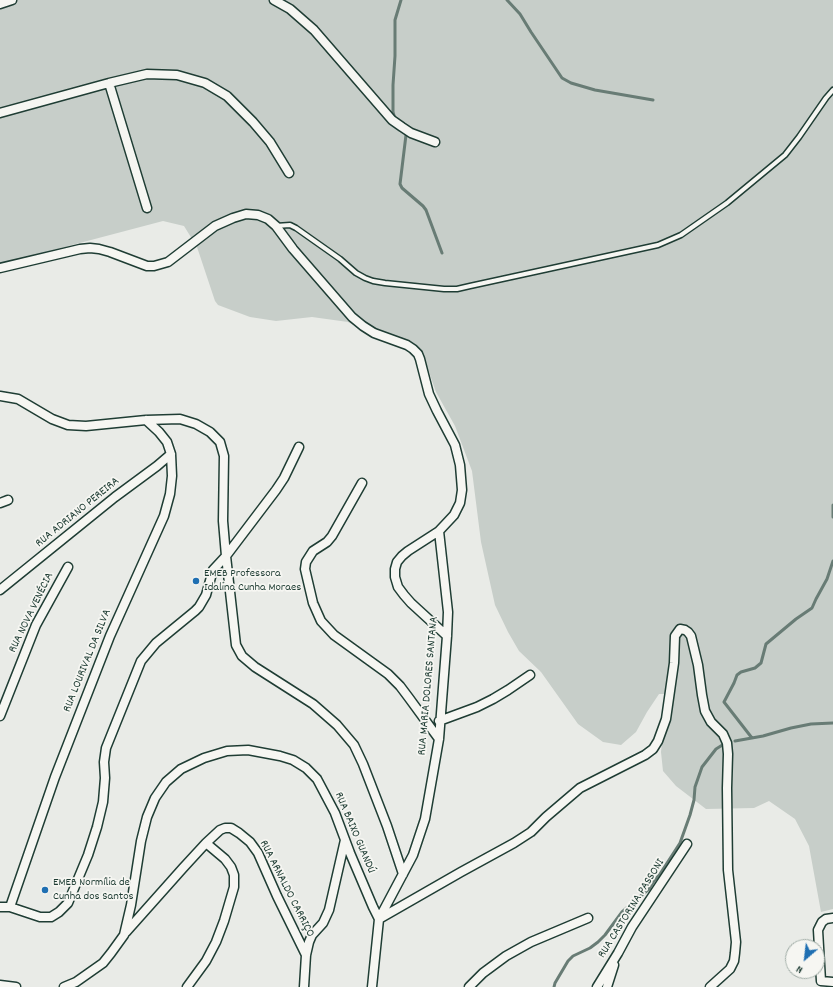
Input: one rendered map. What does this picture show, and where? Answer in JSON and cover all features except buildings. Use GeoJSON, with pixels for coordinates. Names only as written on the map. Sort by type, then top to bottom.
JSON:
{"type":"FeatureCollection","features":[{"type":"Feature","properties":{"kind":"street"},"geometry":{"type":"LineString","coordinates":[[0,4],[12,0]]}},
{"type":"Feature","properties":{"kind":"street"},"geometry":{"type":"LineString","coordinates":[[274,0],[290,9],[314,30],[392,120],[411,133],[435,142]]}},
{"type":"Feature","properties":{"kind":"street"},"geometry":{"type":"LineString","coordinates":[[0,113],[147,74],[177,75],[205,83],[227,96],[253,122],[270,142],[289,173]]}},
{"type":"Feature","properties":{"kind":"street"},"geometry":{"type":"LineString","coordinates":[[109,83],[147,208]]}},
{"type":"Feature","properties":{"kind":"street"},"geometry":{"type":"LineString","coordinates":[[0,268],[90,248],[110,252],[148,266],[154,266],[168,262],[215,226],[233,218],[246,214],[258,215],[268,219],[276,226],[293,249],[352,317],[363,326],[407,345],[418,354],[429,394],[455,445],[460,464],[462,490],[460,502],[454,516],[439,531],[408,550],[402,556],[395,569],[395,577],[398,586],[411,604],[447,636]]}},
{"type":"Feature","properties":{"kind":"street"},"geometry":{"type":"LineString","coordinates":[[0,396],[18,399],[52,419],[68,425],[86,426],[146,420],[180,419],[196,424],[210,432],[220,442],[224,456],[224,521],[226,556],[236,645],[242,656],[255,667],[313,704],[336,725],[354,745],[387,826],[403,874]]}},
{"type":"Feature","properties":{"kind":"street","name":"RUA LOURIVAL DA SILVA"},"geometry":{"type":"LineString","coordinates":[[10,908],[57,770],[110,636],[164,516],[170,494],[172,476],[171,454],[167,442],[146,420]]}},
{"type":"Feature","properties":{"kind":"street"},"geometry":{"type":"LineString","coordinates":[[0,907],[10,908],[40,917],[51,917],[59,912],[68,903],[88,855],[103,802],[105,778],[104,762],[106,748],[141,661],[156,643],[199,607],[206,595],[213,570],[226,556],[276,490],[284,478],[299,447]]}},
{"type":"Feature","properties":{"kind":"street","name":"RUA ADRIANO PEREIRA"},"geometry":{"type":"LineString","coordinates":[[0,590],[115,497],[171,454]]}},
{"type":"Feature","properties":{"kind":"street"},"geometry":{"type":"LineString","coordinates":[[362,483],[332,536],[327,542],[313,552],[306,562],[305,569],[313,603],[321,621],[334,635],[388,674],[400,686],[438,739]]}},
{"type":"Feature","properties":{"kind":"street","name":"RUA MARIA DOLORES SANTANA"},"geometry":{"type":"LineString","coordinates":[[372,987],[379,920],[413,855],[425,819],[438,739],[448,612],[439,531]]}},
{"type":"Feature","properties":{"kind":"street","name":"RUA NOVA VENÉCIA"},"geometry":{"type":"LineString","coordinates":[[0,716],[36,625],[68,567]]}},
{"type":"Feature","properties":{"kind":"street"},"geometry":{"type":"LineString","coordinates":[[379,920],[460,872],[514,844],[531,832],[580,788],[646,755],[653,749],[658,741],[666,719],[674,663],[675,636],[680,629],[685,630],[691,636],[698,665],[705,711],[711,722],[723,734],[727,743],[728,754],[728,870],[736,942],[734,961],[730,969],[710,987]]}},
{"type":"Feature","properties":{"kind":"street"},"geometry":{"type":"LineString","coordinates":[[439,721],[477,707],[493,699],[530,675]]}},
{"type":"Feature","properties":{"kind":"street","name":"RUA BAIXO GUANDÚ"},"geometry":{"type":"LineString","coordinates":[[64,987],[76,982],[103,963],[124,935],[147,817],[155,798],[166,782],[181,769],[204,758],[227,751],[248,750],[293,760],[306,768],[317,779],[335,813],[350,853],[379,920]]}},
{"type":"Feature","properties":{"kind":"street","name":"RUA ARNALDO CARRIÇO"},"geometry":{"type":"LineString","coordinates":[[124,935],[206,843],[220,830],[230,828],[250,842],[258,853],[280,903],[306,955]]}},
{"type":"Feature","properties":{"kind":"street"},"geometry":{"type":"LineString","coordinates":[[304,987],[306,955],[310,938],[323,923],[329,910],[345,839]]}},
{"type":"Feature","properties":{"kind":"street"},"geometry":{"type":"LineString","coordinates":[[187,987],[206,961],[216,942],[234,887],[234,875],[232,868],[225,859],[206,843]]}},
{"type":"Feature","properties":{"kind":"street","name":"RUA CASTORINA PASSONI"},"geometry":{"type":"LineString","coordinates":[[597,987],[632,927],[687,844]]}},
{"type":"Feature","properties":{"kind":"street"},"geometry":{"type":"LineString","coordinates":[[469,987],[483,973],[506,956],[531,942],[588,918]]}},
{"type":"Feature","properties":{"kind":"street"},"geometry":{"type":"LineString","coordinates":[[821,981],[818,930],[822,922],[826,919],[833,918]]}},
{"type":"Feature","properties":{"kind":"street"},"geometry":{"type":"LineString","coordinates":[[607,987],[618,952]]}},
{"type":"Feature","properties":{"kind":"street"},"geometry":{"type":"LineString","coordinates":[[814,987],[821,981],[833,982]]}},
{"type":"Feature","properties":{"kind":"street"},"geometry":{"type":"LineString","coordinates":[[0,985],[16,987]]}},
{"type":"Feature","properties":{"kind":"lane"},"geometry":{"type":"LineString","coordinates":[[276,226],[290,225],[296,228],[340,259],[356,273],[365,278],[386,284],[444,290],[457,289],[658,245],[681,235],[727,203],[785,155],[833,90]]}},
{"type":"Feature","properties":{"kind":"shaded area"},"geometry":{"type":"Polygon","coordinates":[[[0,0],[833,0],[833,909],[821,912],[809,846],[795,819],[769,801],[754,808],[706,809],[676,786],[663,771],[661,752],[667,694],[659,694],[636,732],[621,745],[603,742],[578,724],[541,672],[519,651],[495,605],[481,542],[472,471],[455,426],[436,392],[421,349],[372,335],[348,322],[312,317],[276,321],[250,317],[218,305],[215,301],[197,247],[184,226],[163,221],[0,264],[0,0]]]}},
{"type":"Feature","properties":{"kind":"waterway"},"geometry":{"type":"LineString","coordinates":[[395,119],[393,112],[395,20],[401,0]]}},
{"type":"Feature","properties":{"kind":"waterway"},"geometry":{"type":"LineString","coordinates":[[507,0],[520,14],[562,78],[571,83],[595,90],[653,100]]}},
{"type":"Feature","properties":{"kind":"waterway"},"geometry":{"type":"LineString","coordinates":[[406,135],[400,184],[402,188],[426,210],[442,253]]}},
{"type":"Feature","properties":{"kind":"waterway"},"geometry":{"type":"LineString","coordinates":[[833,505],[833,517]]}},
{"type":"Feature","properties":{"kind":"waterway"},"geometry":{"type":"LineString","coordinates":[[752,738],[724,702],[737,675],[741,672],[755,668],[761,663],[766,644],[812,608],[827,579],[833,561]]}},
{"type":"Feature","properties":{"kind":"waterway"},"geometry":{"type":"LineString","coordinates":[[735,741],[763,736],[811,724],[833,723]]}},
{"type":"Feature","properties":{"kind":"waterway"},"geometry":{"type":"LineString","coordinates":[[554,987],[568,961],[573,956],[590,948],[598,942],[622,912],[649,889],[660,874],[680,843],[690,815],[694,800],[695,787],[702,767],[716,749],[724,744]]}},
{"type":"Feature","properties":{"kind":"place","name":"EMEB Professora Idalina Cunha Moraes"},"geometry":{"type":"Point","coordinates":[196,581]}},
{"type":"Feature","properties":{"kind":"place","name":"EMEB Normília de Cunha dos Santos"},"geometry":{"type":"Point","coordinates":[45,890]}}]}
